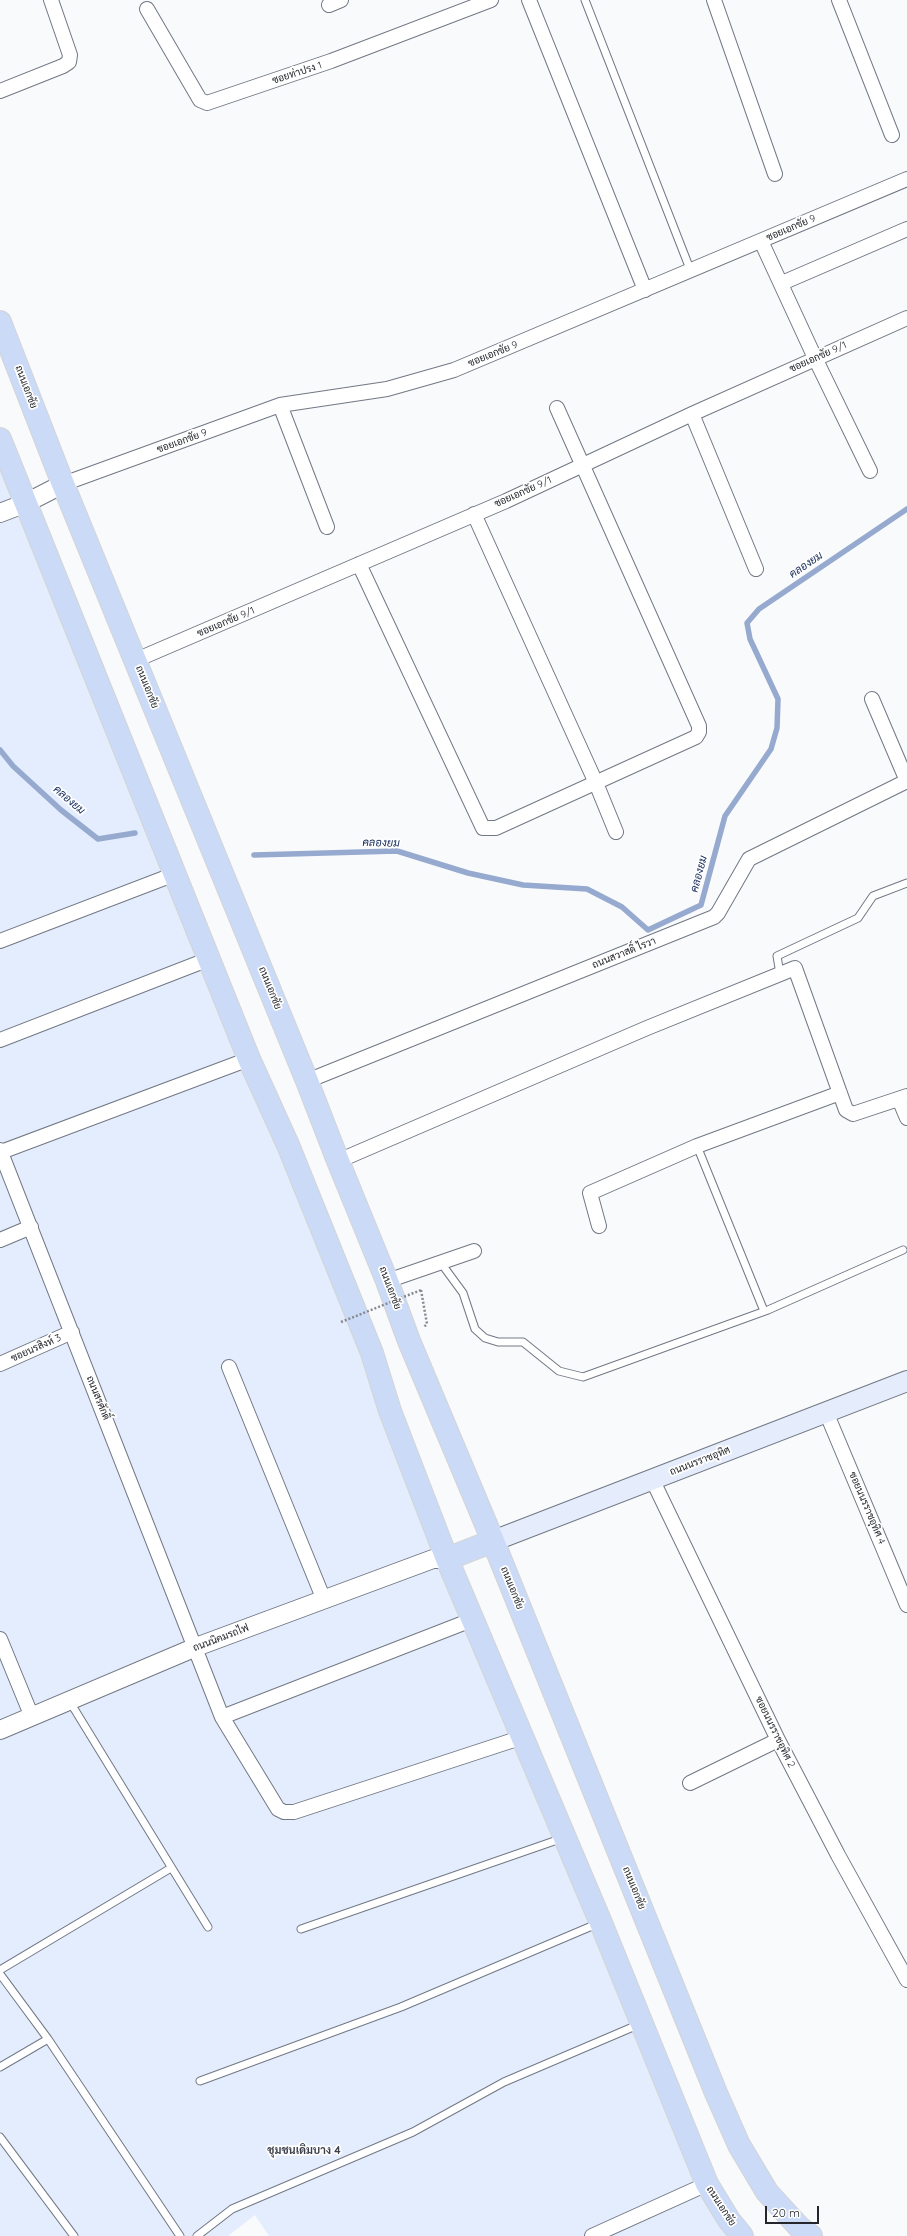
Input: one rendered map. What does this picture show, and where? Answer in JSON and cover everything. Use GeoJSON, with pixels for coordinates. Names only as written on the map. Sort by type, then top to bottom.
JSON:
{"type":"FeatureCollection","features":[{"type":"Feature","properties":{"kind":"main road","name":"ถนนเอกชัย"},"geometry":{"type":"LineString","coordinates":[[0,322],[63,484],[307,1081],[387,1281],[409,1341],[493,1541],[739,2145],[767,2192],[800,2228],[811,2236]]}},
{"type":"Feature","properties":{"kind":"main road","name":"ถนนเอกชัย"},"geometry":{"type":"LineString","coordinates":[[0,439],[249,1059],[288,1145],[372,1353],[390,1411],[447,1559],[474,1619],[601,1922],[707,2184],[729,2220],[742,2236]]}},
{"type":"Feature","properties":{"kind":"main road","name":"ถนนนรราชอุทิศ"},"geometry":{"type":"LineString","coordinates":[[493,1541],[907,1381]]}},
{"type":"Feature","properties":{"kind":"main road"},"geometry":{"type":"LineString","coordinates":[[447,1559],[493,1541]]}},
{"type":"Feature","properties":{"kind":"street"},"geometry":{"type":"LineString","coordinates":[[0,91],[63,66],[69,62],[70,55],[51,0]]}},
{"type":"Feature","properties":{"kind":"street","name":"ซอยท่าปรง 1"},"geometry":{"type":"LineString","coordinates":[[147,9],[200,100],[206,103],[331,62],[491,0]]}},
{"type":"Feature","properties":{"kind":"street"},"geometry":{"type":"LineString","coordinates":[[529,0],[645,290]]}},
{"type":"Feature","properties":{"kind":"street"},"geometry":{"type":"LineString","coordinates":[[714,0],[775,174]]}},
{"type":"Feature","properties":{"kind":"street"},"geometry":{"type":"LineString","coordinates":[[839,0],[892,135]]}},
{"type":"Feature","properties":{"kind":"street","name":"ซอยเอกชัย 9"},"geometry":{"type":"LineString","coordinates":[[63,484],[280,405],[387,389],[454,370],[907,178]]}},
{"type":"Feature","properties":{"kind":"street"},"geometry":{"type":"LineString","coordinates":[[782,283],[907,229]]}},
{"type":"Feature","properties":{"kind":"street"},"geometry":{"type":"LineString","coordinates":[[761,240],[782,283],[815,358],[870,471]]}},
{"type":"Feature","properties":{"kind":"street","name":"ซอยเอกชัย 9/1"},"geometry":{"type":"LineString","coordinates":[[136,660],[474,514],[584,465],[815,358],[907,318]]}},
{"type":"Feature","properties":{"kind":"street"},"geometry":{"type":"LineString","coordinates":[[280,405],[327,527]]}},
{"type":"Feature","properties":{"kind":"street"},"geometry":{"type":"LineString","coordinates":[[359,564],[483,828],[496,828],[696,736],[699,732],[699,726],[584,465],[557,408]]}},
{"type":"Feature","properties":{"kind":"street"},"geometry":{"type":"LineString","coordinates":[[692,414],[756,569]]}},
{"type":"Feature","properties":{"kind":"street"},"geometry":{"type":"LineString","coordinates":[[0,513],[26,503],[63,484]]}},
{"type":"Feature","properties":{"kind":"street"},"geometry":{"type":"LineString","coordinates":[[474,514],[596,783],[616,832]]}},
{"type":"Feature","properties":{"kind":"street"},"geometry":{"type":"LineString","coordinates":[[872,699],[907,781]]}},
{"type":"Feature","properties":{"kind":"street","name":"ถนนสวาสดิ์ ไรวา"},"geometry":{"type":"LineString","coordinates":[[307,1081],[714,916],[718,913],[749,859],[907,781]]}},
{"type":"Feature","properties":{"kind":"street"},"geometry":{"type":"LineString","coordinates":[[0,941],[175,874]]}},
{"type":"Feature","properties":{"kind":"street"},"geometry":{"type":"LineString","coordinates":[[0,1040],[209,959]]}},
{"type":"Feature","properties":{"kind":"street"},"geometry":{"type":"LineString","coordinates":[[338,1161],[647,1028],[795,968],[846,1110],[853,1114],[903,1098],[907,1118]]}},
{"type":"Feature","properties":{"kind":"street"},"geometry":{"type":"LineString","coordinates":[[0,1151],[249,1059]]}},
{"type":"Feature","properties":{"kind":"street"},"geometry":{"type":"LineString","coordinates":[[599,1226],[590,1193],[697,1146],[840,1093]]}},
{"type":"Feature","properties":{"kind":"street","name":"ถนนสรศักดิ์"},"geometry":{"type":"LineString","coordinates":[[0,1151],[196,1647],[222,1717],[278,1809],[289,1813],[523,1737]]}},
{"type":"Feature","properties":{"kind":"street"},"geometry":{"type":"LineString","coordinates":[[0,1240],[31,1227]]}},
{"type":"Feature","properties":{"kind":"street"},"geometry":{"type":"LineString","coordinates":[[387,1281],[474,1251]]}},
{"type":"Feature","properties":{"kind":"street","name":"ซอยนรสิงห์ 3"},"geometry":{"type":"LineString","coordinates":[[0,1364],[72,1332]]}},
{"type":"Feature","properties":{"kind":"street"},"geometry":{"type":"LineString","coordinates":[[229,1367],[324,1600]]}},
{"type":"Feature","properties":{"kind":"street","name":"ซอยนนรราชอุทิศ 4"},"geometry":{"type":"LineString","coordinates":[[826,1412],[907,1604]]}},
{"type":"Feature","properties":{"kind":"street","name":"ซอยนนรราชอุทิศ 2"},"geometry":{"type":"LineString","coordinates":[[652,1479],[778,1740],[838,1855],[907,1980]]}},
{"type":"Feature","properties":{"kind":"street","name":"ถนนนิคมรถไฟ"},"geometry":{"type":"LineString","coordinates":[[0,1730],[70,1702],[196,1647],[433,1559],[447,1559]]}},
{"type":"Feature","properties":{"kind":"street"},"geometry":{"type":"LineString","coordinates":[[222,1717],[474,1619]]}},
{"type":"Feature","properties":{"kind":"street"},"geometry":{"type":"LineString","coordinates":[[0,1639],[32,1717]]}},
{"type":"Feature","properties":{"kind":"street"},"geometry":{"type":"LineString","coordinates":[[690,1783],[778,1740]]}},
{"type":"Feature","properties":{"kind":"street"},"geometry":{"type":"LineString","coordinates":[[592,2236],[707,2184]]}},
{"type":"Feature","properties":{"kind":"lane"},"geometry":{"type":"LineString","coordinates":[[585,0],[690,269]]}},
{"type":"Feature","properties":{"kind":"lane"},"geometry":{"type":"LineString","coordinates":[[780,974],[777,956],[858,918],[874,896],[907,883]]}},
{"type":"Feature","properties":{"kind":"lane"},"geometry":{"type":"LineString","coordinates":[[697,1146],[764,1311]]}},
{"type":"Feature","properties":{"kind":"lane"},"geometry":{"type":"LineString","coordinates":[[441,1263],[463,1293],[475,1329],[485,1338],[498,1342],[522,1342],[559,1371],[583,1377],[764,1311],[903,1250]]}},
{"type":"Feature","properties":{"kind":"lane"},"geometry":{"type":"LineString","coordinates":[[70,1702],[208,1928]]}},
{"type":"Feature","properties":{"kind":"lane"},"geometry":{"type":"LineString","coordinates":[[301,1929],[565,1838]]}},
{"type":"Feature","properties":{"kind":"lane"},"geometry":{"type":"LineString","coordinates":[[0,1970],[172,1868]]}},
{"type":"Feature","properties":{"kind":"lane"},"geometry":{"type":"LineString","coordinates":[[200,2081],[401,2007],[601,1922]]}},
{"type":"Feature","properties":{"kind":"lane"},"geometry":{"type":"LineString","coordinates":[[0,1974],[48,2039],[180,2236]]}},
{"type":"Feature","properties":{"kind":"lane"},"geometry":{"type":"LineString","coordinates":[[197,2236],[232,2209],[413,2132],[504,2082],[642,2023]]}},
{"type":"Feature","properties":{"kind":"lane"},"geometry":{"type":"LineString","coordinates":[[0,2067],[48,2039]]}},
{"type":"Feature","properties":{"kind":"lane"},"geometry":{"type":"LineString","coordinates":[[0,2137],[74,2236]]}},
{"type":"Feature","properties":{"kind":"path"},"geometry":{"type":"LineString","coordinates":[[341,1322],[421,1290]]}},
{"type":"Feature","properties":{"kind":"shaded area"},"geometry":{"type":"Polygon","coordinates":[[[0,440],[601,1923],[742,2236],[269,2236],[255,2215],[228,2236],[0,2236],[0,440]]]}},
{"type":"Feature","properties":{"kind":"waterway","name":"คลองยม"},"geometry":{"type":"LineString","coordinates":[[254,855],[397,851],[468,873],[523,885],[587,889],[622,907],[648,930],[701,905],[725,816],[771,749],[777,728],[778,699],[750,639],[747,623],[759,609],[907,509]]}},
{"type":"Feature","properties":{"kind":"waterway","name":"คลองยม"},"geometry":{"type":"LineString","coordinates":[[0,750],[13,766],[61,810],[98,839],[135,833]]}},
{"type":"Feature","properties":{"kind":"district","name":"ชุมชนเดิมบาง 4"},"geometry":{"type":"Point","coordinates":[304,2151]}}]}
